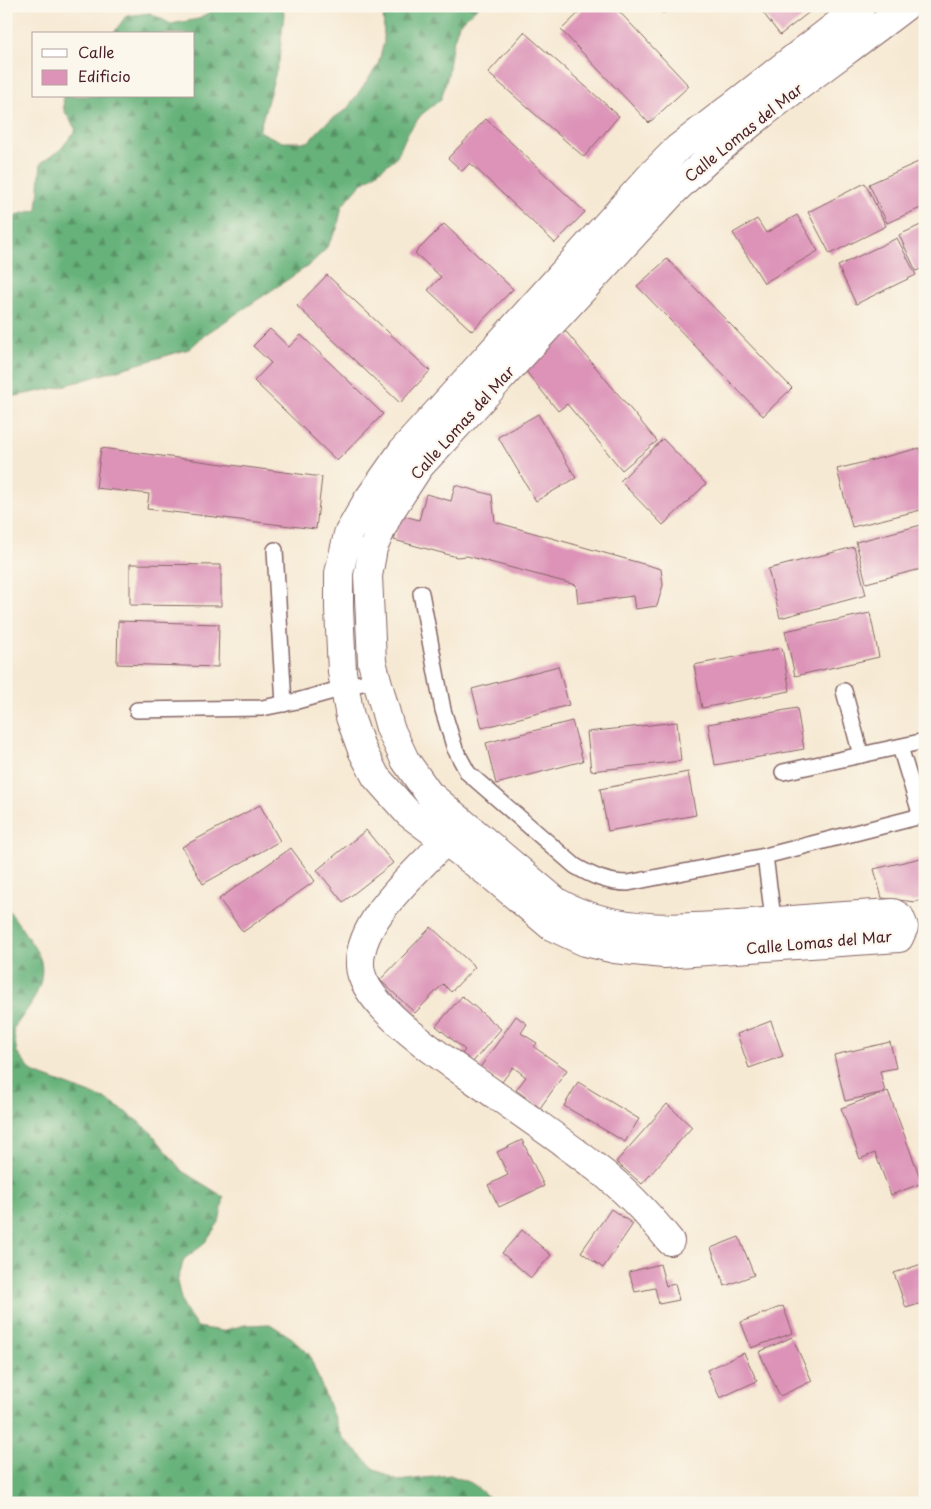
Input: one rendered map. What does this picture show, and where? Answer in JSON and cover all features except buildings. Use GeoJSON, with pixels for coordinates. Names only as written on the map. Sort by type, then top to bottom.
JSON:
{"type":"FeatureCollection","features":[{"type":"Feature","properties":{"kind":"street","name":"Calle Lomas del Mar"},"geometry":{"type":"LineString","coordinates":[[775,935],[664,954],[614,949],[585,942],[551,926],[408,813],[376,777],[362,750],[350,717],[345,687],[338,608],[338,573],[348,534],[367,501],[403,450],[678,148],[861,6]]}},
{"type":"Feature","properties":{"kind":"street","name":"Calle Lomas del Mar"},"geometry":{"type":"LineString","coordinates":[[775,935],[664,928],[608,922],[578,913],[557,902],[429,794],[405,760],[390,728],[376,679],[372,662],[368,576],[373,548],[388,515],[419,467],[697,168],[906,6]]}},
{"type":"Feature","properties":{"kind":"street"},"geometry":{"type":"LineString","coordinates":[[445,841],[380,911],[370,926],[364,943],[360,967],[367,987],[377,1001],[430,1050],[605,1174],[649,1215],[670,1241]]}},
{"type":"Feature","properties":{"kind":"lane"},"geometry":{"type":"LineString","coordinates":[[275,550],[284,704]]}},
{"type":"Feature","properties":{"kind":"lane"},"geometry":{"type":"LineString","coordinates":[[421,593],[443,710],[455,749],[468,773],[575,866],[605,880],[628,883],[765,856],[923,816],[900,746]]}},
{"type":"Feature","properties":{"kind":"lane"},"geometry":{"type":"LineString","coordinates":[[137,710],[262,708],[284,704],[376,679]]}},
{"type":"Feature","properties":{"kind":"lane"},"geometry":{"type":"LineString","coordinates":[[844,691],[861,755]]}},
{"type":"Feature","properties":{"kind":"lane"},"geometry":{"type":"LineString","coordinates":[[783,772],[925,741]]}},
{"type":"Feature","properties":{"kind":"lane"},"geometry":{"type":"LineString","coordinates":[[765,856],[775,935]]}},
{"type":"Feature","properties":{"kind":"green space"},"geometry":{"type":"Polygon","coordinates":[[[220,6],[282,6],[284,14],[279,61],[259,131],[282,142],[308,142],[325,124],[347,109],[378,65],[384,42],[383,6],[479,6],[459,24],[452,46],[448,75],[441,99],[421,115],[407,134],[397,157],[359,186],[342,206],[337,229],[325,250],[308,266],[206,334],[189,349],[60,387],[6,398],[6,213],[11,216],[37,210],[41,163],[61,149],[76,130],[64,110],[63,98],[195,98],[195,32],[114,32],[126,16],[150,13],[171,24],[198,19],[220,6]]]}},
{"type":"Feature","properties":{"kind":"green space"},"geometry":{"type":"Polygon","coordinates":[[[6,906],[36,951],[41,962],[42,972],[41,981],[34,998],[13,1029],[17,1053],[32,1072],[107,1100],[130,1115],[150,1131],[182,1171],[224,1197],[219,1222],[203,1245],[184,1259],[177,1282],[183,1307],[197,1327],[222,1331],[245,1325],[270,1324],[292,1338],[309,1354],[341,1436],[376,1470],[398,1481],[450,1475],[473,1484],[495,1503],[6,1503],[6,906]]]}}]}
